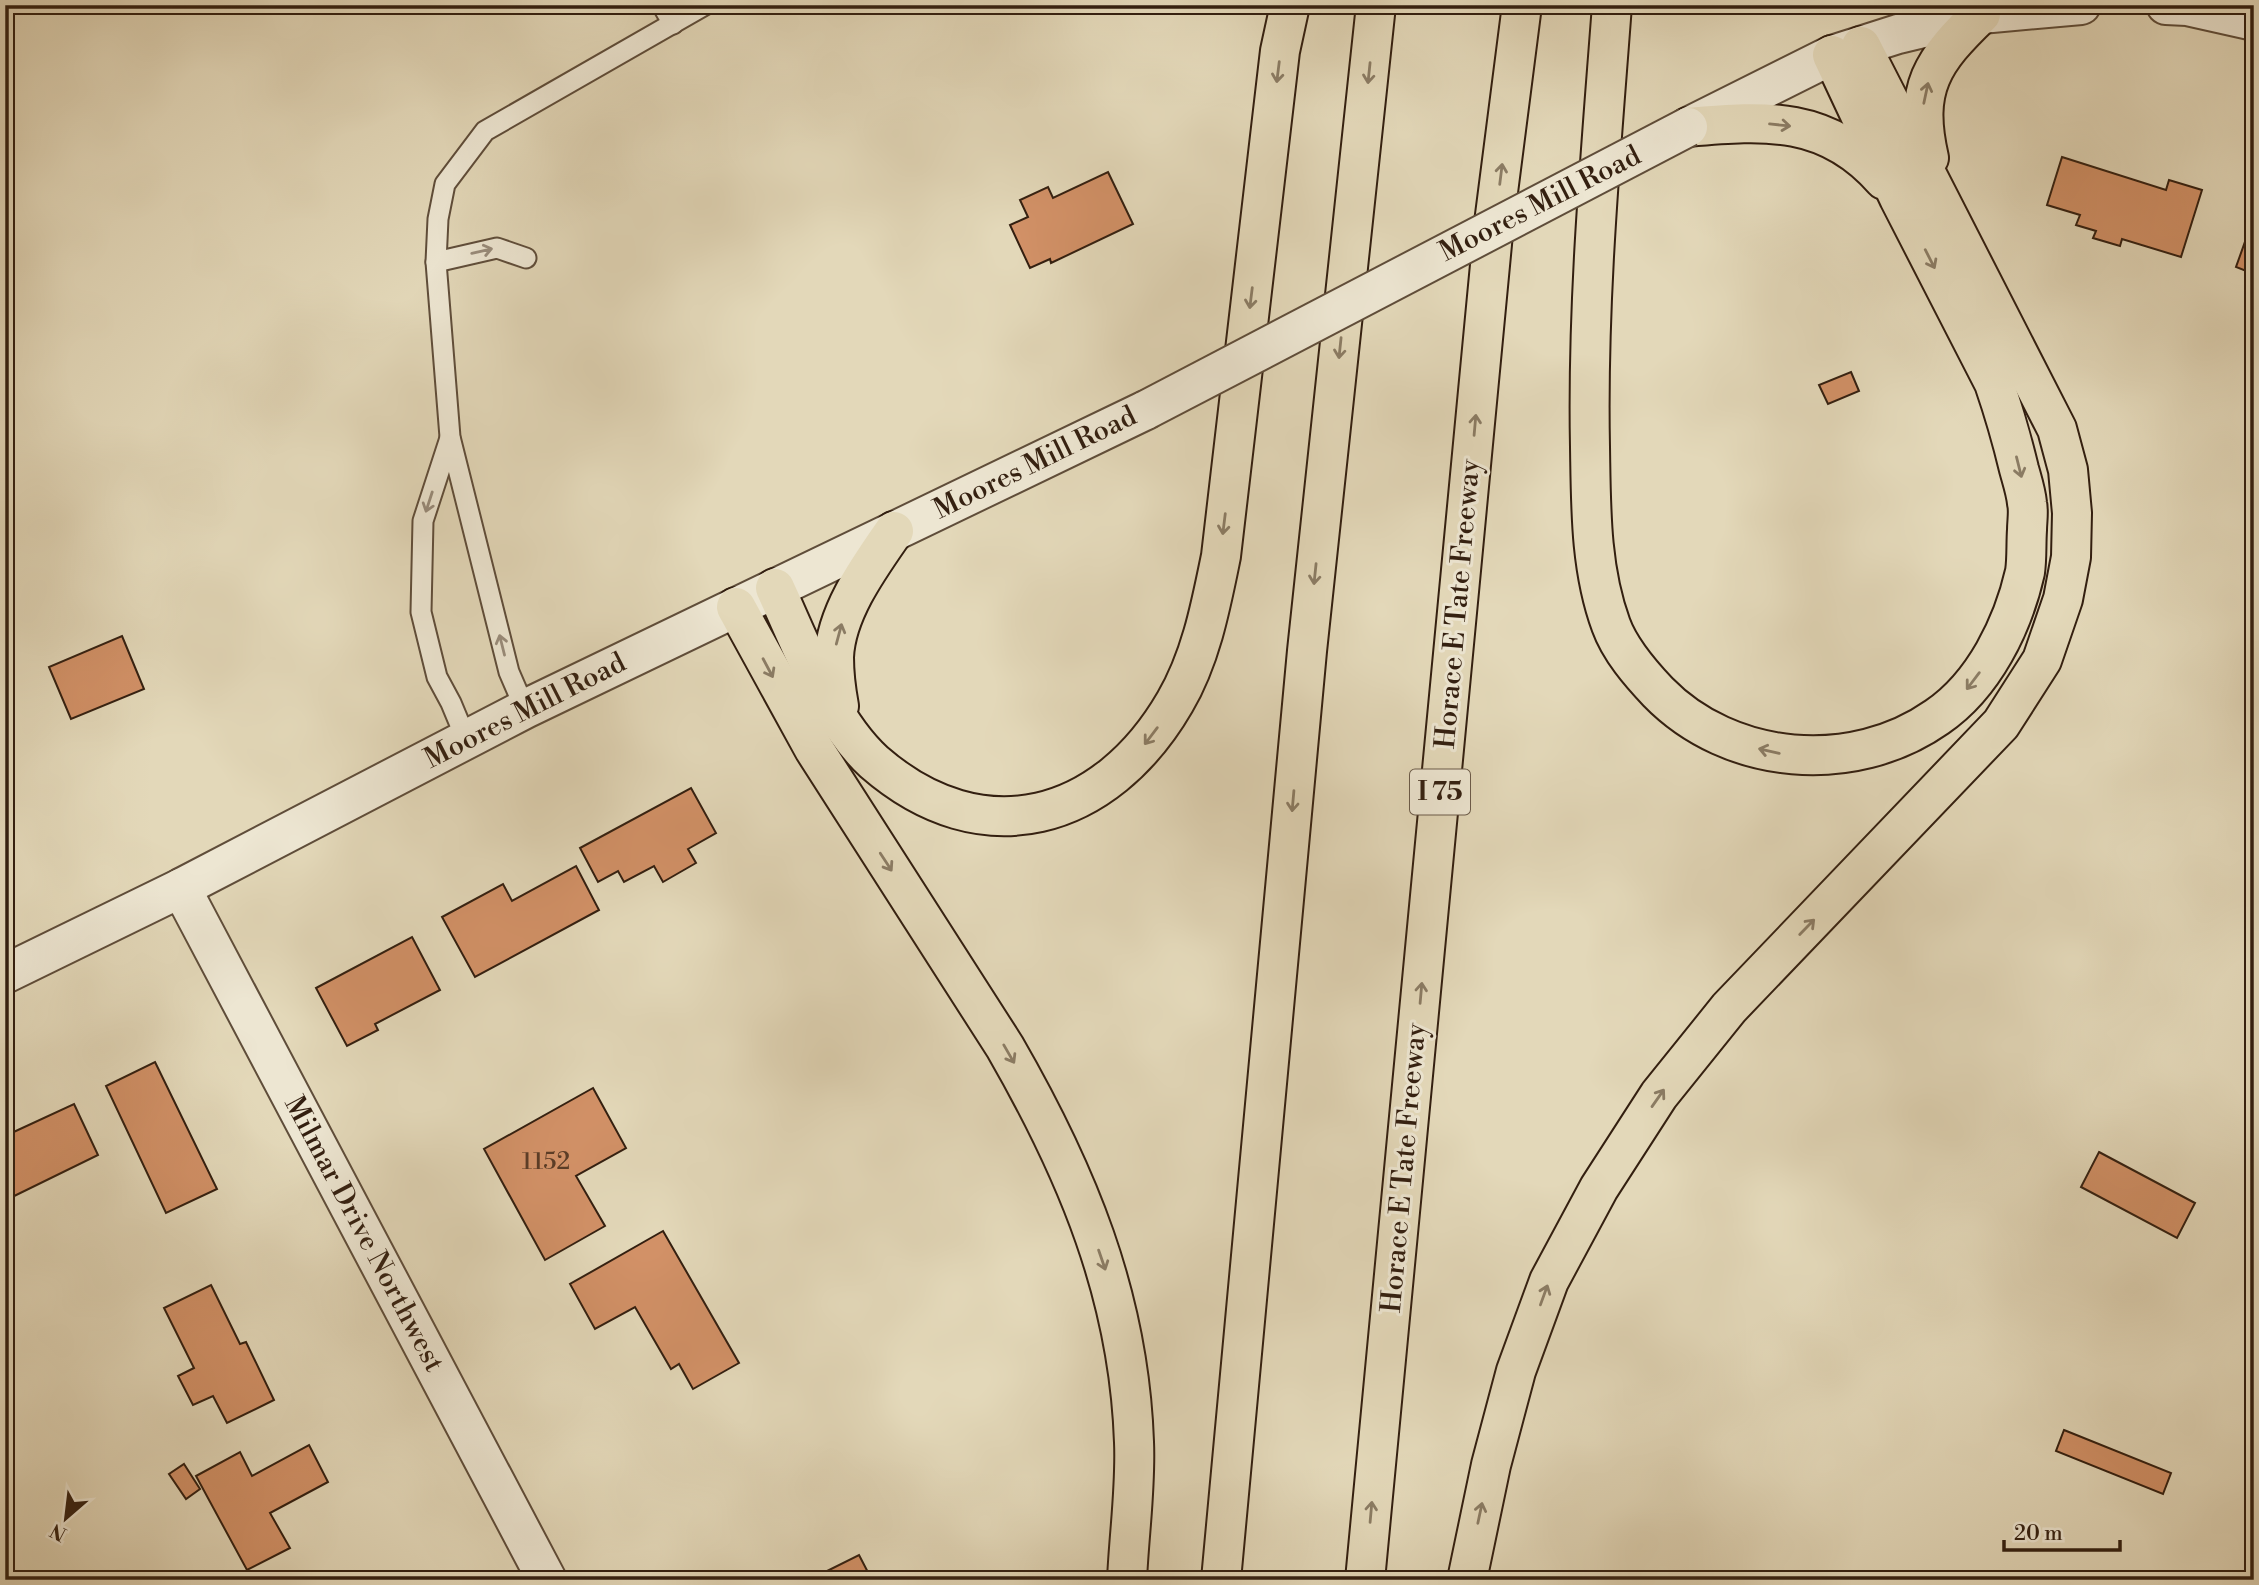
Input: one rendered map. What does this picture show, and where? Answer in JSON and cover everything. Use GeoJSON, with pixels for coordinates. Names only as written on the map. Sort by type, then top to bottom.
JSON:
{"type":"FeatureCollection","features":[{"type":"Feature","properties":{"kind":"highway"},"geometry":{"type":"LineString","coordinates":[[775,588],[842,725],[873,761],[904,784],[943,806],[989,817],[1032,815],[1074,801],[1116,775],[1148,741],[1176,701],[1196,654],[1211,606],[1221,556],[1280,51],[1290,5]]}},
{"type":"Feature","properties":{"kind":"highway"},"geometry":{"type":"LineString","coordinates":[[1222,1580],[1307,651],[1376,5]]}},
{"type":"Feature","properties":{"kind":"highway","name":"Horace E Tate Freeway"},"geometry":{"type":"LineString","coordinates":[[1365,1580],[1492,251],[1522,5]]}},
{"type":"Feature","properties":{"kind":"highway"},"geometry":{"type":"LineString","coordinates":[[1612,5],[1592,314],[1589,413],[1596,567],[1612,627],[1637,670],[1672,706],[1707,730],[1742,745],[1784,755],[1826,755],[1870,748],[1908,733],[1939,716],[1966,691],[1991,657],[2011,618],[2025,569],[2028,504],[2006,415],[1994,383],[1899,198],[1846,51]]}},
{"type":"Feature","properties":{"kind":"highway"},"geometry":{"type":"LineString","coordinates":[[1943,207],[1922,129],[1923,106],[1928,82],[1939,60],[1982,14]]}},
{"type":"Feature","properties":{"kind":"highway"},"geometry":{"type":"LineString","coordinates":[[1467,1580],[1491,1465],[1516,1371],[1549,1281],[1599,1188],[1659,1095],[1729,1009],[2001,724],[2042,660],[2063,599],[2071,557],[2072,513],[2068,470],[2057,429],[1943,207],[1846,51]]}},
{"type":"Feature","properties":{"kind":"highway"},"geometry":{"type":"LineString","coordinates":[[1688,127],[1752,123],[1819,132],[1840,142],[1859,156],[1899,198]]}},
{"type":"Feature","properties":{"kind":"highway"},"geometry":{"type":"LineString","coordinates":[[842,725],[834,678],[834,654],[839,630],[862,580],[894,531]]}},
{"type":"Feature","properties":{"kind":"highway"},"geometry":{"type":"LineString","coordinates":[[736,607],[814,749],[1005,1047],[1063,1156],[1087,1215],[1121,1322],[1130,1384],[1135,1444],[1127,1580]]}},
{"type":"Feature","properties":{"kind":"street","name":"Moores Mill Road"},"geometry":{"type":"LineString","coordinates":[[5,974],[181,888],[525,709],[1146,410],[1688,127],[1846,51],[1898,34],[1982,14],[2081,5]]}},
{"type":"Feature","properties":{"kind":"street"},"geometry":{"type":"LineString","coordinates":[[2166,5],[2188,6],[2254,21]]}},
{"type":"Feature","properties":{"kind":"street","name":"Milmar Drive Northwest"},"geometry":{"type":"LineString","coordinates":[[181,888],[547,1580]]}},
{"type":"Feature","properties":{"kind":"lane"},"geometry":{"type":"LineString","coordinates":[[662,5],[673,24]]}},
{"type":"Feature","properties":{"kind":"lane"},"geometry":{"type":"LineString","coordinates":[[525,709],[509,673],[450,437],[436,262],[438,219],[446,184],[485,131],[705,5]]}},
{"type":"Feature","properties":{"kind":"lane"},"geometry":{"type":"LineString","coordinates":[[436,262],[497,248],[526,258]]}},
{"type":"Feature","properties":{"kind":"lane"},"geometry":{"type":"LineString","coordinates":[[450,437],[423,521],[421,612],[437,677],[466,739]]}},
{"type":"Feature","properties":{"kind":"building"},"geometry":{"type":"Polygon","coordinates":[[[2062,157],[2166,190],[2169,180],[2202,190],[2181,257],[2122,239],[2120,246],[2093,238],[2096,231],[2076,225],[2080,215],[2047,205],[2062,157]]]}},
{"type":"Feature","properties":{"kind":"building"},"geometry":{"type":"Polygon","coordinates":[[[1108,172],[1133,224],[1051,263],[1050,259],[1030,268],[1010,225],[1028,217],[1020,200],[1048,187],[1053,198],[1108,172]]]}},
{"type":"Feature","properties":{"kind":"building"},"geometry":{"type":"Polygon","coordinates":[[[2254,222],[2254,274],[2236,267],[2254,222]]]}},
{"type":"Feature","properties":{"kind":"building"},"geometry":{"type":"Polygon","coordinates":[[[1851,372],[1859,391],[1828,404],[1819,385],[1851,372]]]}},
{"type":"Feature","properties":{"kind":"building"},"geometry":{"type":"Polygon","coordinates":[[[122,636],[144,689],[71,719],[49,667],[122,636]]]}},
{"type":"Feature","properties":{"kind":"building"},"geometry":{"type":"Polygon","coordinates":[[[691,788],[716,833],[688,849],[696,863],[663,882],[654,866],[624,882],[618,871],[598,882],[580,848],[691,788]]]}},
{"type":"Feature","properties":{"kind":"building"},"geometry":{"type":"Polygon","coordinates":[[[576,866],[599,910],[475,977],[442,917],[503,884],[512,901],[576,866]]]}},
{"type":"Feature","properties":{"kind":"building"},"geometry":{"type":"Polygon","coordinates":[[[412,937],[440,990],[375,1024],[378,1030],[347,1046],[316,988],[412,937]]]}},
{"type":"Feature","properties":{"kind":"building"},"geometry":{"type":"Polygon","coordinates":[[[155,1062],[217,1189],[166,1213],[106,1086],[155,1062]]]}},
{"type":"Feature","properties":{"kind":"building"},"geometry":{"type":"Polygon","coordinates":[[[593,1088],[626,1148],[576,1176],[605,1226],[545,1260],[484,1149],[593,1088]]]}},
{"type":"Feature","properties":{"kind":"building"},"geometry":{"type":"Polygon","coordinates":[[[74,1104],[98,1155],[6,1200],[10,1207],[5,1209],[5,1136],[74,1104]]]}},
{"type":"Feature","properties":{"kind":"building"},"geometry":{"type":"Polygon","coordinates":[[[2099,1152],[2195,1203],[2177,1238],[2081,1187],[2099,1152]]]}},
{"type":"Feature","properties":{"kind":"building"},"geometry":{"type":"Polygon","coordinates":[[[663,1231],[739,1363],[693,1389],[679,1364],[671,1369],[635,1307],[595,1329],[570,1284],[663,1231]]]}},
{"type":"Feature","properties":{"kind":"building"},"geometry":{"type":"Polygon","coordinates":[[[211,1285],[240,1344],[246,1342],[274,1400],[227,1423],[213,1396],[193,1405],[178,1376],[194,1368],[164,1308],[211,1285]]]}},
{"type":"Feature","properties":{"kind":"building"},"geometry":{"type":"Polygon","coordinates":[[[2064,1430],[2171,1473],[2163,1494],[2056,1451],[2064,1430]]]}},
{"type":"Feature","properties":{"kind":"building"},"geometry":{"type":"Polygon","coordinates":[[[309,1445],[328,1482],[270,1513],[290,1548],[247,1570],[196,1476],[240,1452],[252,1476],[309,1445]]]}},
{"type":"Feature","properties":{"kind":"building"},"geometry":{"type":"Polygon","coordinates":[[[184,1464],[200,1489],[186,1499],[169,1474],[184,1464]]]}},
{"type":"Feature","properties":{"kind":"building"},"geometry":{"type":"Polygon","coordinates":[[[859,1555],[872,1580],[809,1580],[859,1555]]]}}]}
